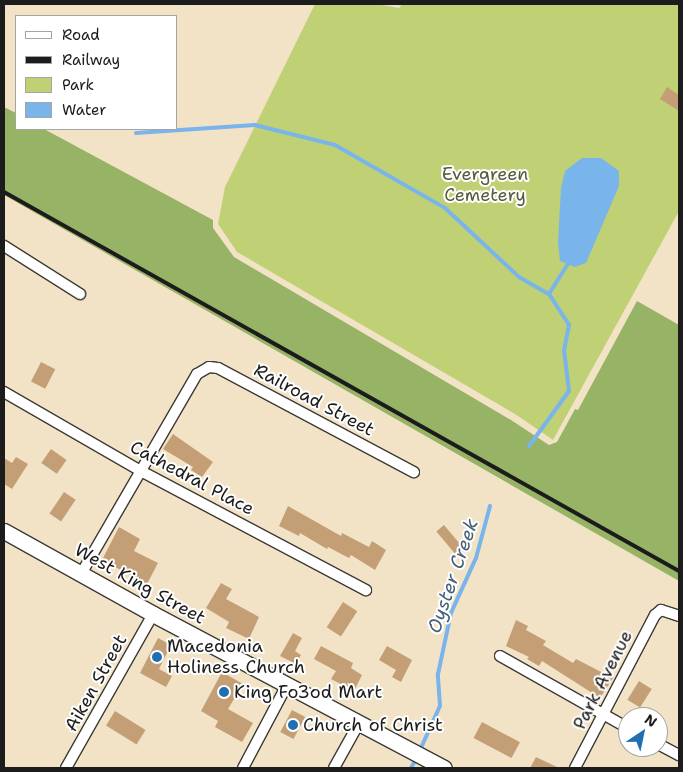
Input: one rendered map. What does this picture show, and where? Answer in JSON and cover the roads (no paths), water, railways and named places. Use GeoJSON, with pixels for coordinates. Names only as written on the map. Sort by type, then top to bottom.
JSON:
{"type":"FeatureCollection","features":[{"type":"Feature","properties":{"kind":"main road","name":"West King Street"},"geometry":{"type":"LineString","coordinates":[[4,531],[153,614],[444,768]]}},
{"type":"Feature","properties":{"kind":"street"},"geometry":{"type":"LineString","coordinates":[[4,246],[80,294]]}},
{"type":"Feature","properties":{"kind":"street","name":"Railroad Street"},"geometry":{"type":"LineString","coordinates":[[139,470],[197,374],[209,367],[218,368],[414,472]]}},
{"type":"Feature","properties":{"kind":"street","name":"Cathedral Place"},"geometry":{"type":"LineString","coordinates":[[4,392],[139,470],[366,590]]}},
{"type":"Feature","properties":{"kind":"street"},"geometry":{"type":"LineString","coordinates":[[81,574],[139,470]]}},
{"type":"Feature","properties":{"kind":"street","name":"Park Avenue"},"geometry":{"type":"LineString","coordinates":[[575,768],[654,615],[661,610],[679,616]]}},
{"type":"Feature","properties":{"kind":"street","name":"Aiken Street"},"geometry":{"type":"LineString","coordinates":[[66,768],[153,614]]}},
{"type":"Feature","properties":{"kind":"street"},"geometry":{"type":"LineString","coordinates":[[500,656],[618,723]]}},
{"type":"Feature","properties":{"kind":"street"},"geometry":{"type":"LineString","coordinates":[[243,768],[287,685]]}},
{"type":"Feature","properties":{"kind":"street"},"geometry":{"type":"LineString","coordinates":[[334,768],[359,723]]}},
{"type":"Feature","properties":{"kind":"water"},"geometry":{"type":"Polygon","coordinates":[[[582,158],[601,158],[619,171],[619,186],[586,263],[575,267],[560,261],[558,243],[561,188],[565,171],[582,158]]]}},
{"type":"Feature","properties":{"kind":"waterway","name":"Oyster Creek"},"geometry":{"type":"LineString","coordinates":[[136,133],[255,125],[335,145],[445,208],[519,277],[549,294],[569,325],[564,350],[569,391],[529,446]]}},
{"type":"Feature","properties":{"kind":"waterway"},"geometry":{"type":"LineString","coordinates":[[549,294],[568,264]]}},
{"type":"Feature","properties":{"kind":"waterway","name":"Oyster Creek"},"geometry":{"type":"LineString","coordinates":[[420,750],[440,706],[438,674],[451,613],[476,558],[490,506]]}},
{"type":"Feature","properties":{"kind":"waterway","name":"Oyster Creek"},"geometry":{"type":"LineString","coordinates":[[411,768],[417,757]]}},
{"type":"Feature","properties":{"kind":"railway"},"geometry":{"type":"LineString","coordinates":[[4,192],[679,571]]}},
{"type":"Feature","properties":{"kind":"place","name":"Macedonia Holiness Church"},"geometry":{"type":"Point","coordinates":[157,657]}},
{"type":"Feature","properties":{"kind":"place","name":"King Fo3od Mart"},"geometry":{"type":"Point","coordinates":[224,692]}},
{"type":"Feature","properties":{"kind":"place","name":"Church of Christ"},"geometry":{"type":"Point","coordinates":[293,725]}},
{"type":"Feature","properties":{"kind":"park label","name":"Evergreen Cemetery"},"geometry":{"type":"Point","coordinates":[485,185]}}]}
